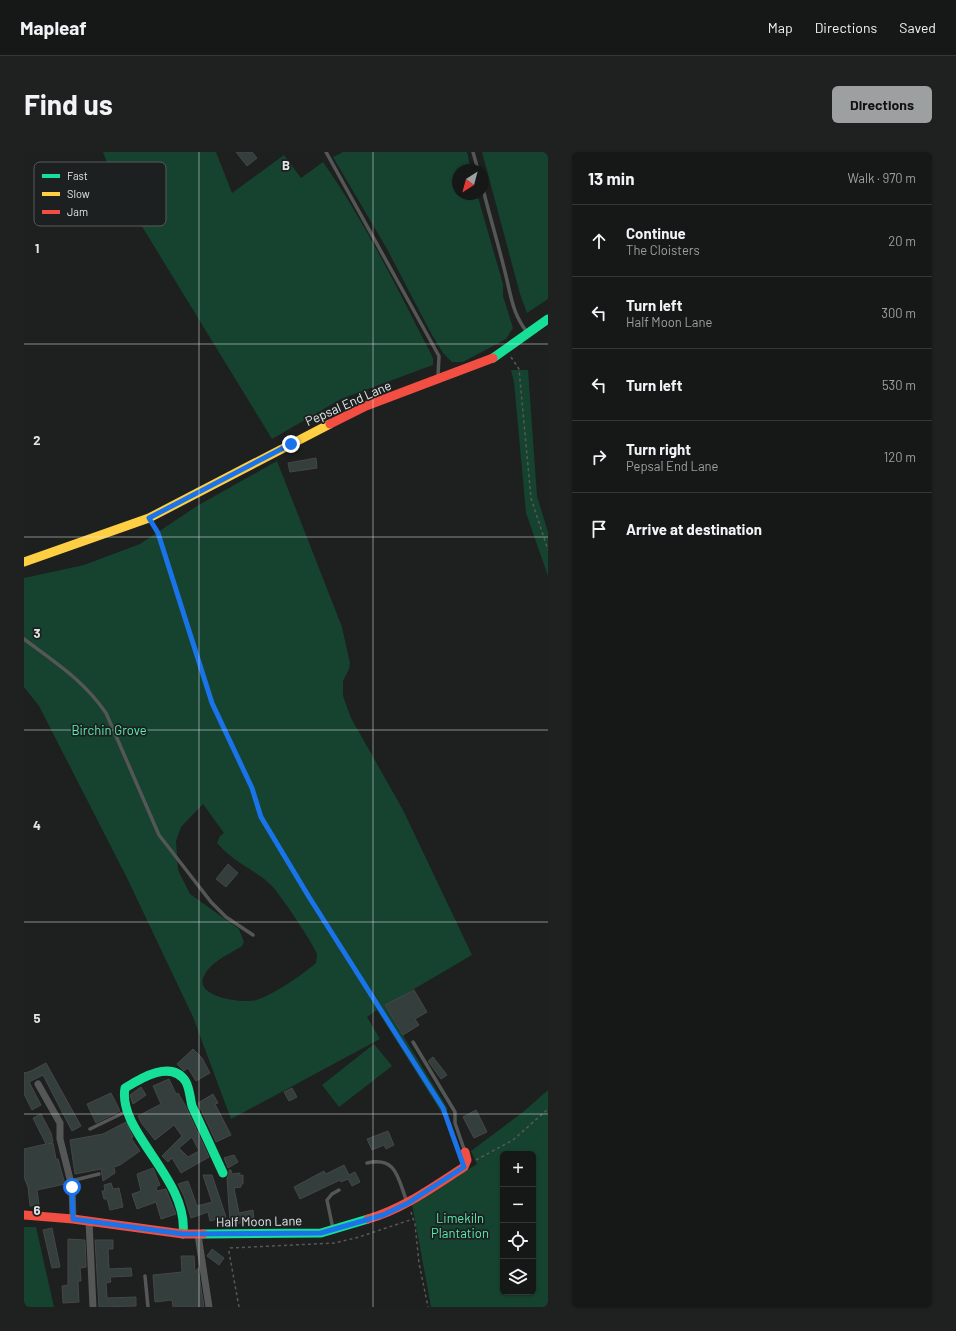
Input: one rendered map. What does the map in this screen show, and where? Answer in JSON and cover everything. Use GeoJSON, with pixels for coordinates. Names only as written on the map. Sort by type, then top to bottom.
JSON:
{"type":"FeatureCollection","features":[{"type":"Feature","properties":{"kind":"street","name":"Pepsal End Lane"},"geometry":{"type":"LineString","coordinates":[[24,562],[149,518],[366,406],[495,357],[548,319]]}},
{"type":"Feature","properties":{"kind":"street"},"geometry":{"type":"LineString","coordinates":[[183,1234],[184,1226],[178,1197],[128,1111],[122,1096],[125,1088],[157,1072],[167,1070],[172,1071],[181,1078],[190,1093],[193,1108],[217,1156],[223,1172]]}},
{"type":"Feature","properties":{"kind":"street"},"geometry":{"type":"LineString","coordinates":[[38,1084],[60,1123],[60,1139],[71,1181],[74,1202],[73,1219]]}},
{"type":"Feature","properties":{"kind":"street"},"geometry":{"type":"LineString","coordinates":[[464,1167],[466,1160],[465,1152]]}},
{"type":"Feature","properties":{"kind":"street","name":"Half Moon Lane"},"geometry":{"type":"LineString","coordinates":[[24,1215],[73,1219],[198,1235],[321,1233],[383,1215],[408,1203],[464,1167]]}},
{"type":"Feature","properties":{"kind":"street"},"geometry":{"type":"LineString","coordinates":[[89,1221],[93,1307]]}},
{"type":"Feature","properties":{"kind":"street"},"geometry":{"type":"LineString","coordinates":[[198,1235],[209,1307]]}},
{"type":"Feature","properties":{"kind":"lane"},"geometry":{"type":"LineString","coordinates":[[326,152],[440,356],[438,379]]}},
{"type":"Feature","properties":{"kind":"lane"},"geometry":{"type":"LineString","coordinates":[[473,152],[476,164]]}},
{"type":"Feature","properties":{"kind":"lane"},"geometry":{"type":"LineString","coordinates":[[486,200],[506,274],[512,306],[518,321],[528,334]]}},
{"type":"Feature","properties":{"kind":"lane"},"geometry":{"type":"LineString","coordinates":[[24,639],[78,679],[93,695],[106,713],[159,834],[211,902],[226,916],[253,935]]}},
{"type":"Feature","properties":{"kind":"lane"},"geometry":{"type":"LineString","coordinates":[[413,1042],[455,1112],[455,1123],[465,1152]]}},
{"type":"Feature","properties":{"kind":"lane"},"geometry":{"type":"LineString","coordinates":[[90,1129],[128,1111]]}},
{"type":"Feature","properties":{"kind":"lane"},"geometry":{"type":"LineString","coordinates":[[367,1163],[380,1161],[386,1162],[392,1168],[408,1203]]}},
{"type":"Feature","properties":{"kind":"lane"},"geometry":{"type":"LineString","coordinates":[[71,1181],[99,1174]]}},
{"type":"Feature","properties":{"kind":"lane"},"geometry":{"type":"LineString","coordinates":[[334,1230],[327,1200],[332,1194],[339,1190]]}},
{"type":"Feature","properties":{"kind":"lane"},"geometry":{"type":"LineString","coordinates":[[145,1276],[148,1307]]}},
{"type":"Feature","properties":{"kind":"path"},"geometry":{"type":"LineString","coordinates":[[506,350],[519,369],[531,498],[548,550]]}},
{"type":"Feature","properties":{"kind":"path"},"geometry":{"type":"LineString","coordinates":[[149,518],[158,533],[212,703],[252,788],[261,817],[313,903],[443,1108],[451,1128]]}},
{"type":"Feature","properties":{"kind":"path"},"geometry":{"type":"LineString","coordinates":[[464,1167],[513,1140],[548,1110]]}},
{"type":"Feature","properties":{"kind":"path"},"geometry":{"type":"LineString","coordinates":[[408,1203],[413,1219],[428,1307]]}},
{"type":"Feature","properties":{"kind":"path"},"geometry":{"type":"LineString","coordinates":[[239,1307],[229,1252],[230,1248],[335,1243],[359,1237],[413,1219]]}},
{"type":"Feature","properties":{"kind":"green space"},"geometry":{"type":"Polygon","coordinates":[[[103,152],[216,152],[232,193],[284,155],[301,178],[323,162],[339,185],[368,233],[433,358],[433,365],[341,399],[272,439],[142,226],[166,226],[166,162],[107,162],[103,152]]]}},
{"type":"Feature","properties":{"kind":"green space"},"geometry":{"type":"Polygon","coordinates":[[[343,152],[467,152],[470,164],[452,164],[452,200],[479,200],[503,284],[503,296],[513,328],[506,339],[463,362],[452,362],[443,353],[387,249],[333,157],[343,152]]]}},
{"type":"Feature","properties":{"kind":"green space"},"geometry":{"type":"Polygon","coordinates":[[[482,152],[548,152],[548,299],[527,313],[520,294],[488,174],[488,164],[485,164],[482,152]]]}},
{"type":"Feature","properties":{"kind":"green space"},"geometry":{"type":"Polygon","coordinates":[[[511,370],[528,370],[537,496],[548,532],[548,576],[526,513],[514,382],[511,370]]]}},
{"type":"Feature","properties":{"kind":"green space","name":"Birchin Grove"},"geometry":{"type":"Polygon","coordinates":[[[277,461],[342,627],[350,663],[349,669],[343,681],[343,696],[351,718],[403,810],[472,955],[385,1006],[448,1109],[443,1115],[377,1010],[367,1017],[380,1039],[231,1119],[193,1017],[127,878],[39,706],[24,687],[24,578],[84,565],[140,544],[197,506],[277,461]],[[203,804],[181,827],[176,841],[178,870],[190,894],[239,929],[244,942],[242,946],[215,962],[207,971],[204,976],[203,983],[206,989],[212,994],[230,1000],[256,1000],[279,989],[303,973],[316,963],[317,954],[296,919],[271,885],[230,856],[217,843],[220,836],[224,833],[203,804]]]}},
{"type":"Feature","properties":{"kind":"green space"},"geometry":{"type":"Polygon","coordinates":[[[374,1044],[392,1066],[339,1107],[322,1085],[374,1044]]]}},
{"type":"Feature","properties":{"kind":"green space","name":"Limekiln Plantation"},"geometry":{"type":"Polygon","coordinates":[[[548,1090],[548,1307],[431,1307],[412,1204],[477,1164],[471,1151],[523,1112],[548,1090]]]}},
{"type":"Feature","properties":{"kind":"green space"},"geometry":{"type":"Polygon","coordinates":[[[24,1227],[36,1227],[54,1307],[24,1307],[24,1227]]]}},
{"type":"Feature","properties":{"kind":"building"},"geometry":{"type":"Polygon","coordinates":[[[236,152],[252,152],[257,158],[247,166],[236,152]]]}},
{"type":"Feature","properties":{"kind":"building"},"geometry":{"type":"Polygon","coordinates":[[[316,458],[317,468],[290,472],[288,463],[316,458]]]}},
{"type":"Feature","properties":{"kind":"building"},"geometry":{"type":"Polygon","coordinates":[[[228,864],[238,873],[226,887],[216,879],[228,864]]]}},
{"type":"Feature","properties":{"kind":"building"},"geometry":{"type":"Polygon","coordinates":[[[414,990],[427,1012],[415,1019],[419,1025],[403,1035],[385,1005],[414,990]]]}},
{"type":"Feature","properties":{"kind":"building"},"geometry":{"type":"Polygon","coordinates":[[[193,1049],[202,1058],[210,1073],[196,1081],[188,1068],[184,1071],[177,1064],[193,1049]]]}},
{"type":"Feature","properties":{"kind":"building"},"geometry":{"type":"Polygon","coordinates":[[[433,1057],[447,1075],[441,1079],[428,1061],[433,1057]]]}},
{"type":"Feature","properties":{"kind":"building"},"geometry":{"type":"Polygon","coordinates":[[[46,1063],[81,1126],[72,1131],[43,1075],[29,1082],[41,1105],[32,1110],[24,1094],[24,1072],[31,1071],[46,1063]]]}},
{"type":"Feature","properties":{"kind":"building"},"geometry":{"type":"Polygon","coordinates":[[[169,1079],[176,1094],[178,1093],[185,1105],[209,1157],[181,1173],[172,1158],[168,1162],[162,1156],[182,1136],[174,1125],[155,1140],[142,1124],[138,1116],[161,1104],[153,1086],[169,1079]],[[192,1137],[179,1148],[188,1157],[199,1151],[192,1137]]]}},
{"type":"Feature","properties":{"kind":"building"},"geometry":{"type":"Polygon","coordinates":[[[141,1087],[146,1095],[133,1104],[130,1095],[141,1087]]]}},
{"type":"Feature","properties":{"kind":"building"},"geometry":{"type":"Polygon","coordinates":[[[292,1088],[297,1097],[289,1101],[284,1092],[292,1088]]]}},
{"type":"Feature","properties":{"kind":"building"},"geometry":{"type":"Polygon","coordinates":[[[111,1093],[120,1111],[96,1123],[87,1104],[111,1093]]]}},
{"type":"Feature","properties":{"kind":"building"},"geometry":{"type":"Polygon","coordinates":[[[213,1094],[218,1103],[215,1104],[231,1135],[216,1142],[198,1103],[213,1094]]]}},
{"type":"Feature","properties":{"kind":"building"},"geometry":{"type":"Polygon","coordinates":[[[476,1110],[487,1132],[474,1138],[463,1117],[476,1110]]]}},
{"type":"Feature","properties":{"kind":"building"},"geometry":{"type":"Polygon","coordinates":[[[41,1114],[51,1133],[53,1142],[48,1144],[53,1143],[56,1159],[58,1159],[65,1184],[37,1190],[39,1205],[30,1206],[28,1187],[24,1177],[24,1149],[46,1144],[33,1118],[41,1114]]]}},
{"type":"Feature","properties":{"kind":"building"},"geometry":{"type":"Polygon","coordinates":[[[126,1122],[133,1137],[131,1138],[140,1151],[120,1165],[114,1167],[115,1173],[103,1181],[101,1169],[75,1174],[70,1140],[103,1134],[126,1122]]]}},
{"type":"Feature","properties":{"kind":"building"},"geometry":{"type":"Polygon","coordinates":[[[388,1131],[394,1145],[386,1149],[384,1145],[372,1150],[367,1139],[388,1131]]]}},
{"type":"Feature","properties":{"kind":"building"},"geometry":{"type":"Polygon","coordinates":[[[234,1155],[238,1162],[228,1168],[224,1158],[234,1155]]]}},
{"type":"Feature","properties":{"kind":"building"},"geometry":{"type":"Polygon","coordinates":[[[344,1165],[349,1175],[355,1172],[360,1182],[352,1186],[348,1179],[341,1182],[340,1180],[300,1199],[294,1187],[324,1171],[326,1174],[344,1165]]]}},
{"type":"Feature","properties":{"kind":"building"},"geometry":{"type":"Polygon","coordinates":[[[153,1168],[160,1185],[156,1187],[157,1191],[166,1189],[176,1214],[161,1219],[156,1202],[137,1209],[132,1194],[141,1191],[137,1174],[153,1168]]]}},
{"type":"Feature","properties":{"kind":"building"},"geometry":{"type":"Polygon","coordinates":[[[229,1170],[231,1170],[232,1174],[240,1173],[240,1176],[243,1175],[243,1184],[241,1184],[241,1187],[234,1188],[239,1213],[253,1210],[254,1220],[234,1224],[233,1221],[230,1222],[227,1178],[229,1170]]]}},
{"type":"Feature","properties":{"kind":"building"},"geometry":{"type":"Polygon","coordinates":[[[203,1175],[212,1175],[226,1217],[210,1221],[208,1212],[191,1218],[184,1196],[178,1184],[188,1181],[197,1206],[212,1202],[203,1175]]]}},
{"type":"Feature","properties":{"kind":"building"},"geometry":{"type":"Polygon","coordinates":[[[111,1183],[113,1189],[119,1188],[123,1207],[110,1210],[107,1199],[104,1199],[102,1191],[105,1191],[104,1185],[111,1183]]]}},
{"type":"Feature","properties":{"kind":"building"},"geometry":{"type":"Polygon","coordinates":[[[52,1228],[60,1267],[52,1268],[43,1230],[52,1228]]]}},
{"type":"Feature","properties":{"kind":"building"},"geometry":{"type":"Polygon","coordinates":[[[68,1239],[85,1240],[86,1267],[80,1268],[81,1281],[78,1281],[79,1302],[63,1303],[62,1286],[68,1285],[68,1239]]]}},
{"type":"Feature","properties":{"kind":"building"},"geometry":{"type":"Polygon","coordinates":[[[95,1240],[113,1240],[113,1249],[108,1249],[109,1269],[131,1268],[132,1276],[110,1277],[111,1282],[106,1283],[107,1298],[136,1297],[136,1306],[99,1307],[95,1240]]]}},
{"type":"Feature","properties":{"kind":"building"},"geometry":{"type":"Polygon","coordinates":[[[212,1249],[224,1258],[219,1265],[207,1256],[212,1249]]]}},
{"type":"Feature","properties":{"kind":"building"},"geometry":{"type":"Polygon","coordinates":[[[181,1256],[194,1256],[195,1272],[198,1268],[204,1307],[173,1307],[172,1300],[155,1302],[153,1275],[182,1272],[181,1256]]]}},
{"type":"Feature","properties":{"kind":"traffic: fast"},"geometry":{"type":"LineString","coordinates":[[493,358],[548,319]]}},
{"type":"Feature","properties":{"kind":"traffic: fast"},"geometry":{"type":"LineString","coordinates":[[183,1234],[182,1214],[175,1194],[132,1122],[125,1105],[125,1088],[156,1073],[165,1071],[180,1075],[186,1082],[192,1106],[223,1173]]}},
{"type":"Feature","properties":{"kind":"traffic: fast"},"geometry":{"type":"LineString","coordinates":[[203,1234],[321,1233],[368,1219]]}},
{"type":"Feature","properties":{"kind":"traffic: slow"},"geometry":{"type":"LineString","coordinates":[[24,562],[149,518],[330,424]]}},
{"type":"Feature","properties":{"kind":"traffic: jam"},"geometry":{"type":"LineString","coordinates":[[330,424],[366,406],[493,358]]}},
{"type":"Feature","properties":{"kind":"traffic: jam"},"geometry":{"type":"LineString","coordinates":[[368,1219],[381,1215],[406,1203],[464,1167],[467,1160],[465,1152]]}},
{"type":"Feature","properties":{"kind":"traffic: jam"},"geometry":{"type":"LineString","coordinates":[[24,1215],[73,1219],[183,1234],[203,1234]]}},
{"type":"Feature","properties":{"kind":"route"},"geometry":{"type":"LineString","coordinates":[[72,1187],[74,1202],[73,1219],[198,1235],[321,1233],[383,1215],[408,1203],[464,1167],[461,1154],[443,1108],[309,897],[261,817],[252,788],[212,703],[158,533],[149,518],[291,444]]}}]}
